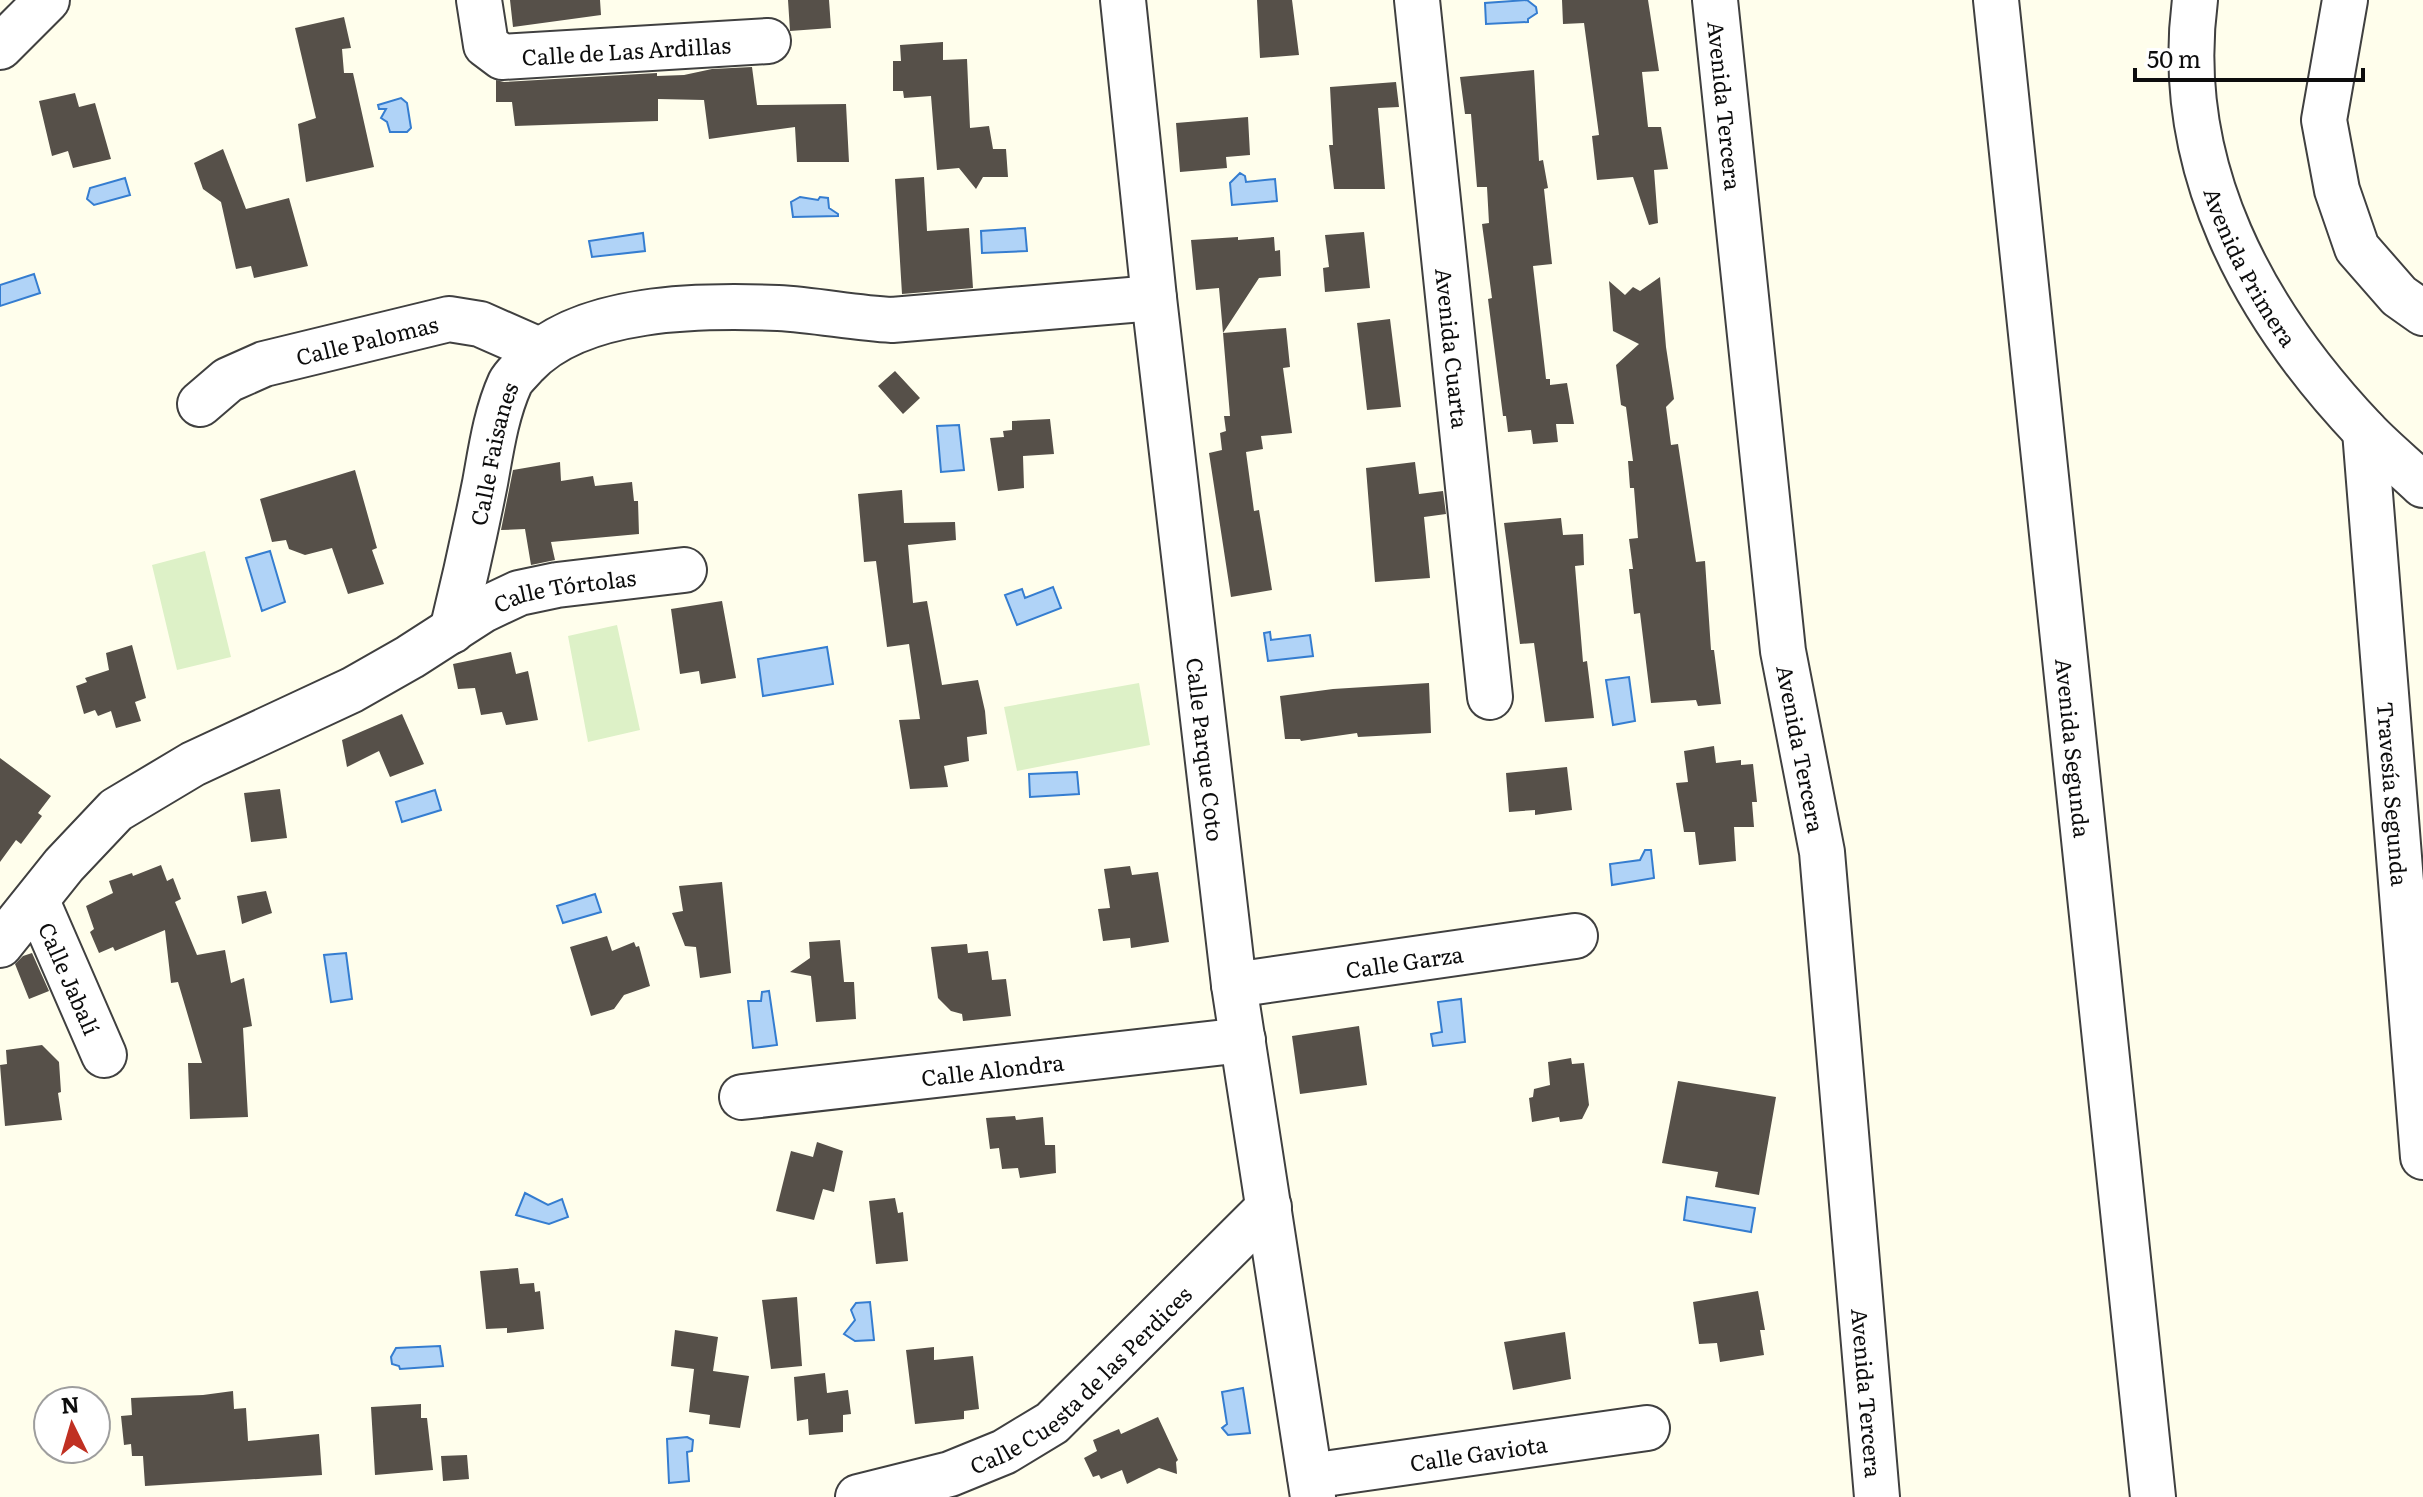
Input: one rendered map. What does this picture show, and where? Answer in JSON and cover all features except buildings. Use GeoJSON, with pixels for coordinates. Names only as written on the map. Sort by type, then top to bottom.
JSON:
{"type":"FeatureCollection","features":[{"type":"Feature","properties":{"kind":"street"},"geometry":{"type":"LineString","coordinates":[[0,47],[47,0]]}},
{"type":"Feature","properties":{"kind":"street","name":"Calle de Las Ardillas"},"geometry":{"type":"LineString","coordinates":[[479,0],[486,45],[502,57],[768,41]]}},
{"type":"Feature","properties":{"kind":"street","name":"Calle Parque Coto"},"geometry":{"type":"LineString","coordinates":[[1123,0],[1154,298],[1234,985],[1311,1487]]}},
{"type":"Feature","properties":{"kind":"street","name":"Avenida Cuarta"},"geometry":{"type":"LineString","coordinates":[[1417,0],[1490,697]]}},
{"type":"Feature","properties":{"kind":"street","name":"Avenida Tercera"},"geometry":{"type":"LineString","coordinates":[[1715,0],[1783,651],[1822,852],[1877,1497]]}},
{"type":"Feature","properties":{"kind":"street","name":"Avenida Segunda"},"geometry":{"type":"LineString","coordinates":[[1996,0],[2153,1497]]}},
{"type":"Feature","properties":{"kind":"street","name":"Avenida Primera"},"geometry":{"type":"LineString","coordinates":[[2195,0],[2192,101],[2209,182],[2235,248],[2287,337],[2365,431],[2423,485]]}},
{"type":"Feature","properties":{"kind":"street"},"geometry":{"type":"LineString","coordinates":[[2345,0],[2324,120],[2337,190],[2357,248],[2399,296],[2423,313]]}},
{"type":"Feature","properties":{"kind":"street","name":"Calle Faisanes"},"geometry":{"type":"LineString","coordinates":[[452,631],[497,424],[511,381],[539,350],[587,326],[645,314],[724,308],[767,308],[892,320],[1154,298]]}},
{"type":"Feature","properties":{"kind":"street","name":"Calle Palomas"},"geometry":{"type":"LineString","coordinates":[[200,404],[228,380],[264,364],[449,319],[480,324],[539,350]]}},
{"type":"Feature","properties":{"kind":"street","name":"Travesía Segunda"},"geometry":{"type":"LineString","coordinates":[[2365,431],[2423,1157]]}},
{"type":"Feature","properties":{"kind":"street","name":"Calle Tórtolas"},"geometry":{"type":"LineString","coordinates":[[452,631],[483,610],[519,593],[557,585],[684,570]]}},
{"type":"Feature","properties":{"kind":"street"},"geometry":{"type":"LineString","coordinates":[[0,945],[64,865],[116,810],[193,764],[352,690],[452,631]]}},
{"type":"Feature","properties":{"kind":"street","name":"Calle Jabalí"},"geometry":{"type":"LineString","coordinates":[[37,901],[104,1055]]}},
{"type":"Feature","properties":{"kind":"street","name":"Calle Garza"},"geometry":{"type":"LineString","coordinates":[[1234,985],[1575,936]]}},
{"type":"Feature","properties":{"kind":"street","name":"Calle Alondra"},"geometry":{"type":"LineString","coordinates":[[742,1097],[1243,1040]]}},
{"type":"Feature","properties":{"kind":"street","name":"Calle Cuesta de las Perdices"},"geometry":{"type":"LineString","coordinates":[[858,1497],[950,1474],[1004,1452],[1052,1423],[1269,1207]]}},
{"type":"Feature","properties":{"kind":"street","name":"Calle Gaviota"},"geometry":{"type":"LineString","coordinates":[[1311,1487],[1647,1428]]}},
{"type":"Feature","properties":{"kind":"green space"},"geometry":{"type":"Polygon","coordinates":[[[205,551],[231,657],[177,670],[152,565],[205,551]]]}},
{"type":"Feature","properties":{"kind":"green space"},"geometry":{"type":"Polygon","coordinates":[[[617,625],[640,730],[588,742],[568,636],[617,625]]]}},
{"type":"Feature","properties":{"kind":"green space"},"geometry":{"type":"Polygon","coordinates":[[[1139,683],[1150,745],[1017,771],[1004,707],[1139,683]]]}},
{"type":"Feature","properties":{"kind":"water"},"geometry":{"type":"Polygon","coordinates":[[[1527,0],[1536,7],[1537,13],[1528,22],[1486,24],[1485,3],[1527,0]]]}},
{"type":"Feature","properties":{"kind":"water"},"geometry":{"type":"Polygon","coordinates":[[[401,98],[407,103],[411,128],[407,132],[390,132],[387,122],[381,118],[386,109],[379,109],[378,105],[401,98]]]}},
{"type":"Feature","properties":{"kind":"water"},"geometry":{"type":"Polygon","coordinates":[[[1240,173],[1245,176],[1246,182],[1275,179],[1277,201],[1232,205],[1230,183],[1240,173]]]}},
{"type":"Feature","properties":{"kind":"water"},"geometry":{"type":"Polygon","coordinates":[[[125,178],[130,195],[94,205],[87,199],[90,188],[125,178]]]}},
{"type":"Feature","properties":{"kind":"water"},"geometry":{"type":"Polygon","coordinates":[[[800,197],[828,198],[829,208],[838,216],[793,217],[791,202],[800,197]]]}},
{"type":"Feature","properties":{"kind":"water"},"geometry":{"type":"Polygon","coordinates":[[[1025,228],[1027,251],[982,253],[981,231],[1025,228]]]}},
{"type":"Feature","properties":{"kind":"water"},"geometry":{"type":"Polygon","coordinates":[[[643,233],[645,251],[592,257],[589,241],[643,233]]]}},
{"type":"Feature","properties":{"kind":"water"},"geometry":{"type":"Polygon","coordinates":[[[34,274],[40,293],[0,306],[0,285],[34,274]]]}},
{"type":"Feature","properties":{"kind":"water"},"geometry":{"type":"Polygon","coordinates":[[[959,425],[964,470],[941,472],[937,426],[959,425]]]}},
{"type":"Feature","properties":{"kind":"water"},"geometry":{"type":"Polygon","coordinates":[[[270,551],[285,602],[262,611],[246,558],[270,551]]]}},
{"type":"Feature","properties":{"kind":"water"},"geometry":{"type":"Polygon","coordinates":[[[1053,587],[1061,608],[1017,625],[1005,595],[1022,589],[1025,598],[1053,587]]]}},
{"type":"Feature","properties":{"kind":"water"},"geometry":{"type":"Polygon","coordinates":[[[1270,632],[1271,640],[1310,635],[1313,656],[1268,661],[1264,633],[1270,632]]]}},
{"type":"Feature","properties":{"kind":"water"},"geometry":{"type":"Polygon","coordinates":[[[827,647],[833,684],[763,696],[758,659],[827,647]]]}},
{"type":"Feature","properties":{"kind":"water"},"geometry":{"type":"Polygon","coordinates":[[[1629,677],[1635,721],[1613,725],[1606,680],[1629,677]]]}},
{"type":"Feature","properties":{"kind":"water"},"geometry":{"type":"Polygon","coordinates":[[[1077,772],[1079,794],[1030,797],[1029,774],[1077,772]]]}},
{"type":"Feature","properties":{"kind":"water"},"geometry":{"type":"Polygon","coordinates":[[[435,790],[441,810],[402,822],[396,802],[435,790]]]}},
{"type":"Feature","properties":{"kind":"water"},"geometry":{"type":"Polygon","coordinates":[[[1645,850],[1651,850],[1654,878],[1612,885],[1610,864],[1640,860],[1645,850]]]}},
{"type":"Feature","properties":{"kind":"water"},"geometry":{"type":"Polygon","coordinates":[[[595,894],[601,912],[563,923],[557,906],[595,894]]]}},
{"type":"Feature","properties":{"kind":"water"},"geometry":{"type":"Polygon","coordinates":[[[346,953],[352,999],[331,1002],[324,955],[346,953]]]}},
{"type":"Feature","properties":{"kind":"water"},"geometry":{"type":"Polygon","coordinates":[[[769,991],[777,1045],[753,1048],[748,1001],[761,1001],[762,992],[769,991]]]}},
{"type":"Feature","properties":{"kind":"water"},"geometry":{"type":"Polygon","coordinates":[[[1461,999],[1465,1042],[1433,1046],[1431,1034],[1442,1032],[1438,1002],[1461,999]]]}},
{"type":"Feature","properties":{"kind":"water"},"geometry":{"type":"Polygon","coordinates":[[[525,1193],[548,1205],[562,1199],[568,1217],[549,1224],[516,1215],[525,1193]]]}},
{"type":"Feature","properties":{"kind":"water"},"geometry":{"type":"Polygon","coordinates":[[[1687,1197],[1755,1208],[1751,1232],[1684,1220],[1687,1197]]]}},
{"type":"Feature","properties":{"kind":"water"},"geometry":{"type":"Polygon","coordinates":[[[870,1302],[874,1340],[855,1341],[844,1334],[855,1320],[851,1310],[856,1303],[870,1302]]]}},
{"type":"Feature","properties":{"kind":"water"},"geometry":{"type":"Polygon","coordinates":[[[440,1346],[443,1366],[400,1369],[392,1364],[391,1357],[396,1348],[440,1346]]]}},
{"type":"Feature","properties":{"kind":"water"},"geometry":{"type":"Polygon","coordinates":[[[1243,1388],[1250,1433],[1228,1435],[1222,1428],[1227,1424],[1222,1392],[1243,1388]]]}},
{"type":"Feature","properties":{"kind":"water"},"geometry":{"type":"Polygon","coordinates":[[[687,1437],[693,1440],[692,1451],[687,1452],[689,1481],[669,1483],[667,1439],[687,1437]]]}}]}
